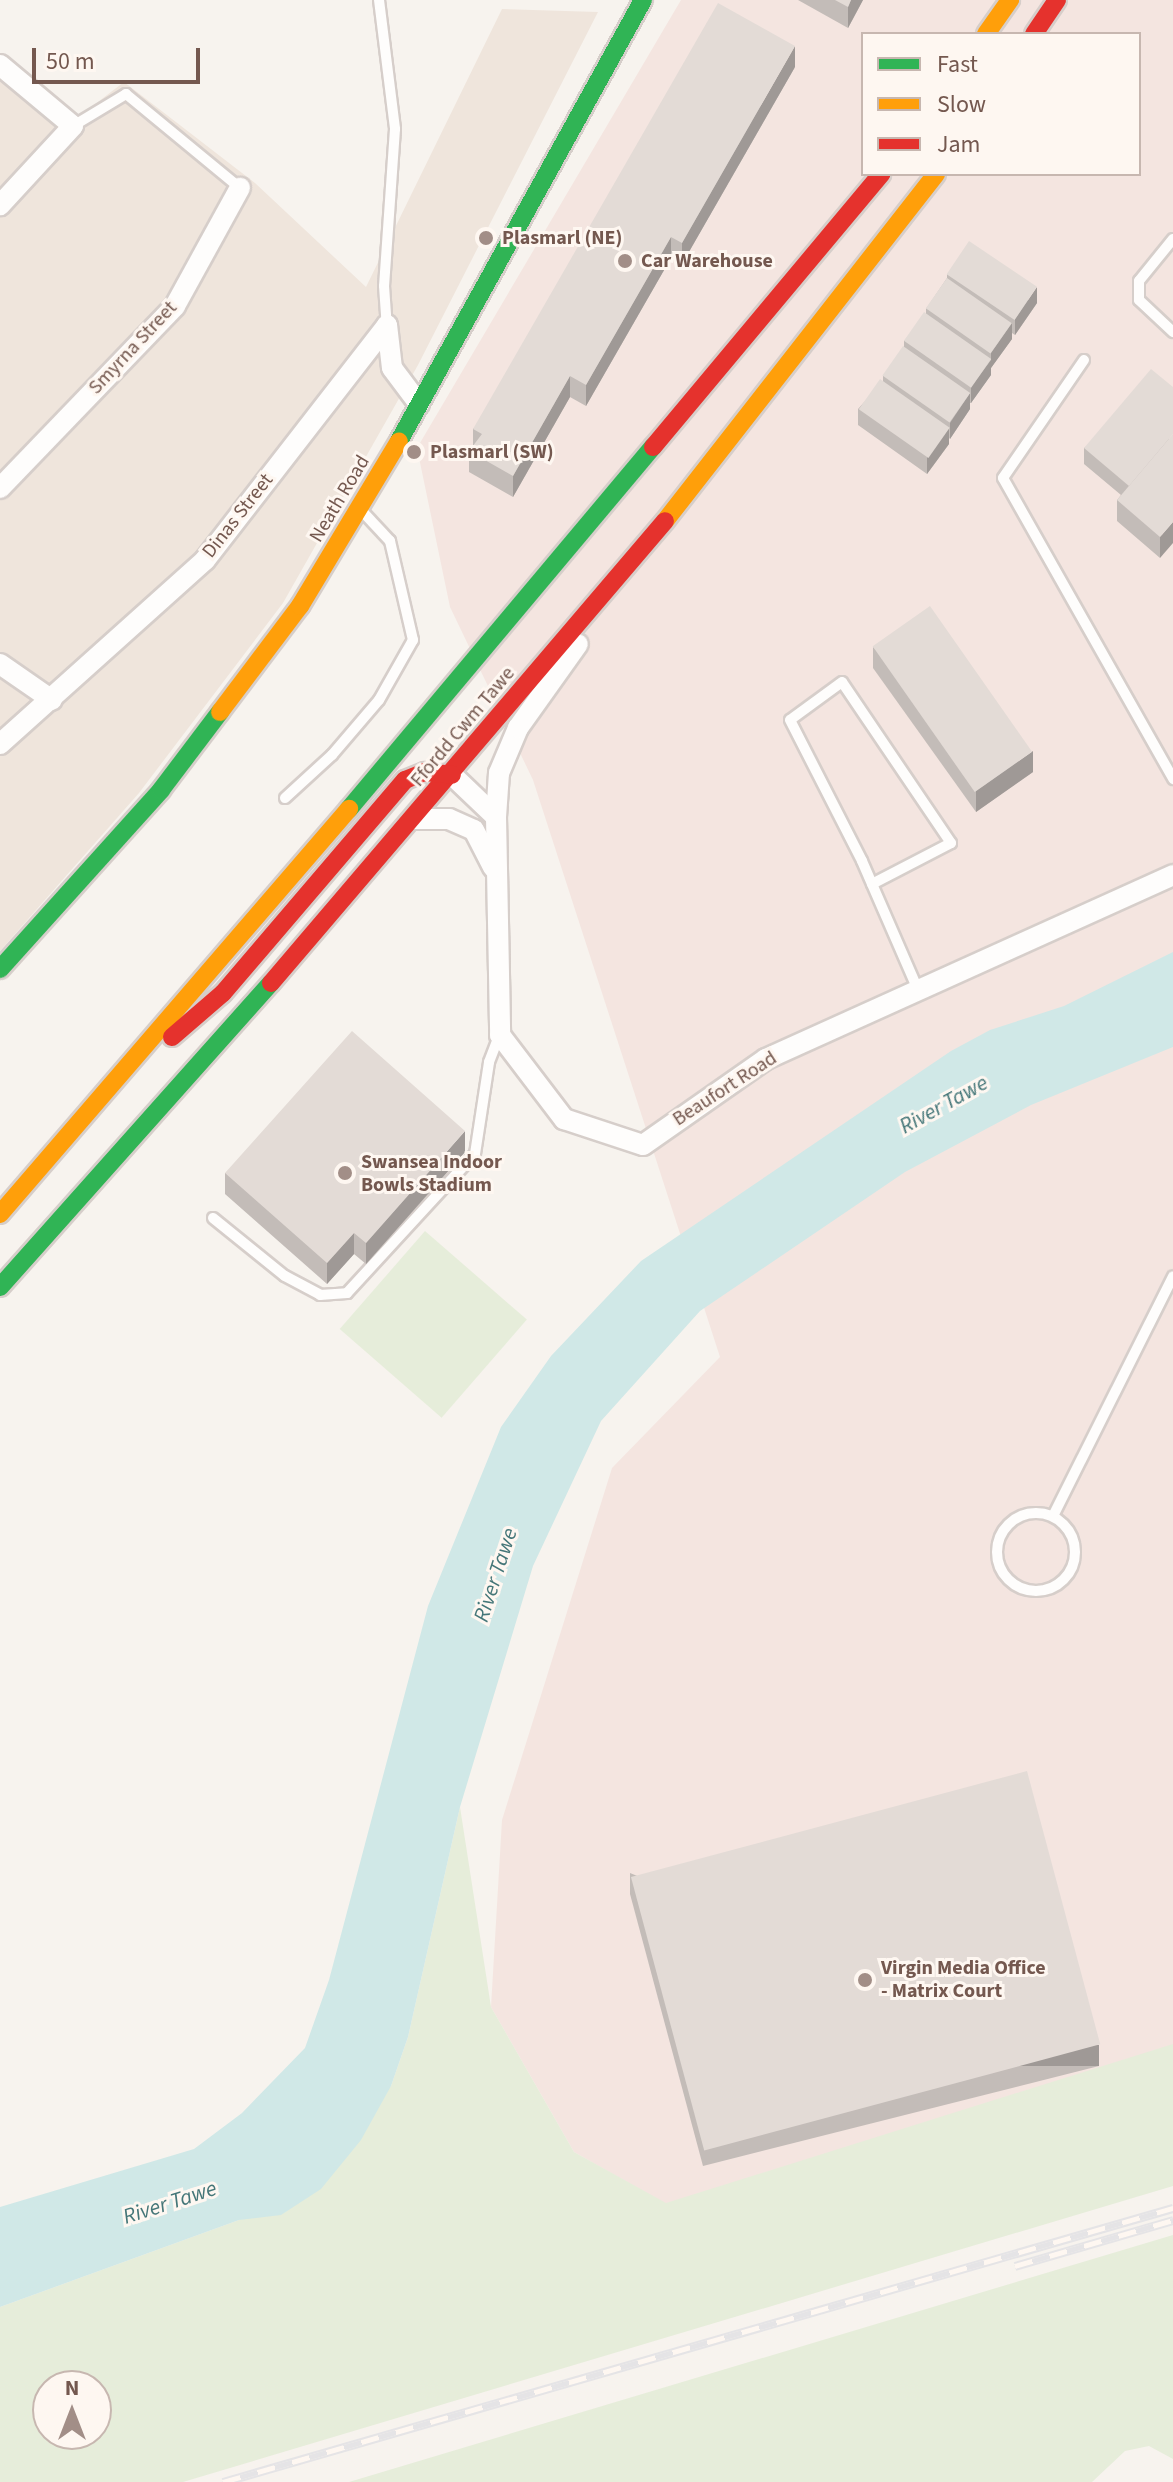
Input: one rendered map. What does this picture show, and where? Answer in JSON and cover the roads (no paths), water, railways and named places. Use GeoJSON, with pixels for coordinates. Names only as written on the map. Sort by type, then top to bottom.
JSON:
{"type":"FeatureCollection","features":[{"type":"Feature","properties":{"kind":"main road","name":"Neath Road"},"geometry":{"type":"LineString","coordinates":[[0,969],[161,790],[300,606],[361,510],[643,0]]}},
{"type":"Feature","properties":{"kind":"main road"},"geometry":{"type":"LineString","coordinates":[[987,32],[1010,0]]}},
{"type":"Feature","properties":{"kind":"main road"},"geometry":{"type":"LineString","coordinates":[[1035,32],[1057,0]]}},
{"type":"Feature","properties":{"kind":"main road","name":"Ffordd Cwm Tawe"},"geometry":{"type":"LineString","coordinates":[[0,1214],[399,750],[879,176]]}},
{"type":"Feature","properties":{"kind":"main road","name":"Ffordd Cwm Tawe"},"geometry":{"type":"LineString","coordinates":[[0,1287],[169,1102],[452,775],[679,505],[934,176]]}},
{"type":"Feature","properties":{"kind":"main road"},"geometry":{"type":"LineString","coordinates":[[91,1107],[223,993],[405,780],[425,772],[452,775]]}},
{"type":"Feature","properties":{"kind":"street"},"geometry":{"type":"LineString","coordinates":[[0,65],[73,126],[0,205]]}},
{"type":"Feature","properties":{"kind":"street","name":"Smyrna Street"},"geometry":{"type":"LineString","coordinates":[[0,488],[175,306],[240,188]]}},
{"type":"Feature","properties":{"kind":"street"},"geometry":{"type":"LineString","coordinates":[[387,325],[392,368],[419,404]]}},
{"type":"Feature","properties":{"kind":"street","name":"Dinas Street"},"geometry":{"type":"LineString","coordinates":[[0,744],[205,560],[387,325]]}},
{"type":"Feature","properties":{"kind":"street"},"geometry":{"type":"LineString","coordinates":[[500,1035],[496,817],[499,773],[518,728],[679,505]]}},
{"type":"Feature","properties":{"kind":"street"},"geometry":{"type":"LineString","coordinates":[[0,664],[52,700]]}},
{"type":"Feature","properties":{"kind":"street"},"geometry":{"type":"LineString","coordinates":[[452,775],[496,817]]}},
{"type":"Feature","properties":{"kind":"street"},"geometry":{"type":"LineString","coordinates":[[414,819],[449,819],[474,830],[497,875]]}},
{"type":"Feature","properties":{"kind":"street","name":"Beaufort Road"},"geometry":{"type":"LineString","coordinates":[[500,1035],[564,1119],[643,1145],[766,1059],[1173,875]]}},
{"type":"Feature","properties":{"kind":"lane"},"geometry":{"type":"LineString","coordinates":[[379,0],[395,129],[384,286],[387,325]]}},
{"type":"Feature","properties":{"kind":"lane"},"geometry":{"type":"LineString","coordinates":[[73,126],[126,94],[240,188]]}},
{"type":"Feature","properties":{"kind":"lane"},"geometry":{"type":"LineString","coordinates":[[1173,239],[1139,281],[1139,300],[1173,332]]}},
{"type":"Feature","properties":{"kind":"lane"},"geometry":{"type":"LineString","coordinates":[[1084,360],[1003,478],[1173,779]]}},
{"type":"Feature","properties":{"kind":"lane"},"geometry":{"type":"LineString","coordinates":[[285,798],[332,755],[379,700],[413,640],[390,541],[361,510]]}},
{"type":"Feature","properties":{"kind":"lane"},"geometry":{"type":"LineString","coordinates":[[872,884],[951,843],[842,682],[790,720],[872,884],[918,990]]}},
{"type":"Feature","properties":{"kind":"lane"},"geometry":{"type":"LineString","coordinates":[[213,1218],[285,1276],[320,1295],[347,1293],[475,1154],[489,1062],[500,1035]]}},
{"type":"Feature","properties":{"kind":"lane"},"geometry":{"type":"LineString","coordinates":[[1053,1516],[1173,1276]]}},
{"type":"Feature","properties":{"kind":"lane"},"geometry":{"type":"LineString","coordinates":[[1025,1514],[1053,1516],[1074,1541],[1068,1576],[1048,1590],[1021,1589],[1005,1578],[997,1561],[1003,1530],[1025,1514]]}},
{"type":"Feature","properties":{"kind":"water","name":"River Tawe"},"geometry":{"type":"Polygon","coordinates":[[[1173,952],[1173,1047],[1031,1105],[905,1172],[700,1311],[601,1421],[533,1566],[460,1807],[408,2037],[391,2086],[361,2140],[321,2189],[281,2215],[239,2220],[0,2307],[0,2207],[194,2149],[242,2113],[305,2048],[329,1980],[428,1606],[501,1427],[551,1356],[641,1261],[951,1051],[990,1030],[1064,1006],[1173,952]]]}},
{"type":"Feature","properties":{"kind":"railway"},"geometry":{"type":"LineString","coordinates":[[223,2482],[1173,2208]]}},
{"type":"Feature","properties":{"kind":"railway"},"geometry":{"type":"LineString","coordinates":[[1015,2266],[1173,2220]]}},
{"type":"Feature","properties":{"kind":"place","name":"Plasmarl (NE)"},"geometry":{"type":"Point","coordinates":[486,238]}},
{"type":"Feature","properties":{"kind":"place","name":"Car Warehouse"},"geometry":{"type":"Point","coordinates":[625,261]}},
{"type":"Feature","properties":{"kind":"place","name":"Plasmarl (SW)"},"geometry":{"type":"Point","coordinates":[414,452]}},
{"type":"Feature","properties":{"kind":"place","name":"Swansea Indoor Bowls Stadium"},"geometry":{"type":"Point","coordinates":[345,1173]}},
{"type":"Feature","properties":{"kind":"place","name":"Virgin Media Office - Matrix Court"},"geometry":{"type":"Point","coordinates":[865,1980]}}]}
